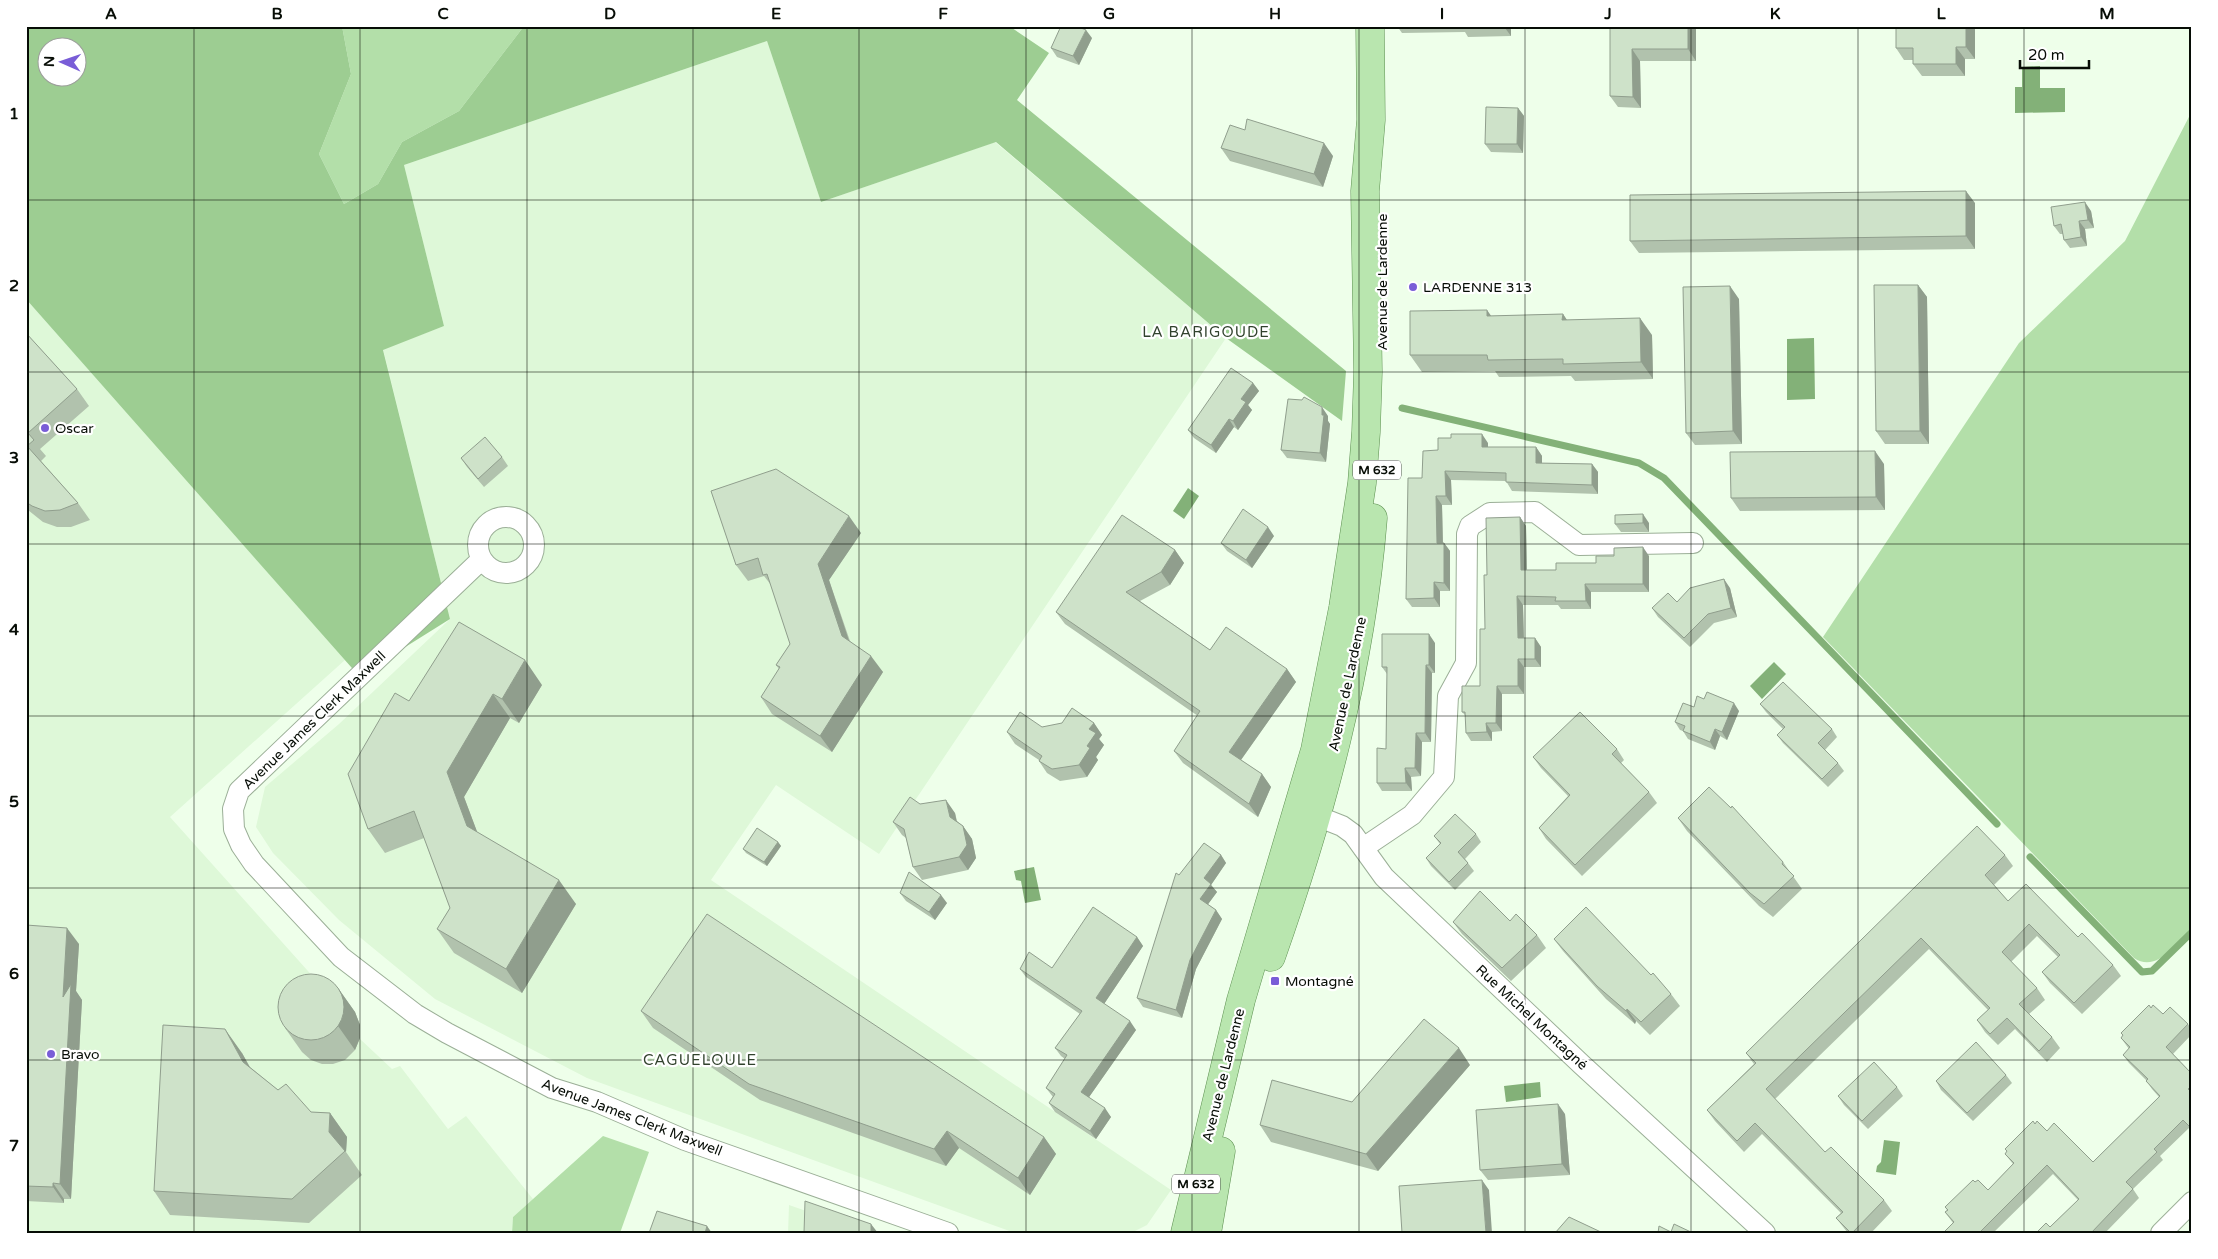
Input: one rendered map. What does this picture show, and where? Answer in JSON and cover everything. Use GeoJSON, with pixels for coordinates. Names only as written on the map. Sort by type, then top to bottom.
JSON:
{"type":"FeatureCollection","features":[{"type":"Feature","properties":{"kind":"main road","name":"Avenue de Lardenne"},"geometry":{"type":"LineString","coordinates":[[1185,1233],[1241,1000],[1280,863],[1307,812],[1344,710],[1358,640],[1370,560],[1377,472],[1384,307],[1382,190],[1371,120],[1370,26]]}},
{"type":"Feature","properties":{"kind":"main road","name":"Avenue de Lardenne"},"geometry":{"type":"LineString","coordinates":[[1207,1233],[1235,1074],[1254,1004],[1294,892],[1307,812]]}},
{"type":"Feature","properties":{"kind":"street"},"geometry":{"type":"LineString","coordinates":[[1363,848],[1412,815],[1444,777],[1448,696],[1466,663],[1467,534],[1470,526],[1490,513],[1535,512],[1580,545],[1693,543]]}},
{"type":"Feature","properties":{"kind":"street","name":"Avenue James Clerk Maxwell"},"geometry":{"type":"LineString","coordinates":[[481,560],[239,791],[233,809],[234,829],[241,845],[254,864],[341,957],[415,1014],[447,1033],[552,1088],[597,1102],[685,1140],[948,1233]]}},
{"type":"Feature","properties":{"kind":"street","name":"Rue Michel Montagné"},"geometry":{"type":"LineString","coordinates":[[1307,812],[1342,826],[1353,834],[1384,877],[1581,1064],[1766,1233]]}},
{"type":"Feature","properties":{"kind":"street"},"geometry":{"type":"LineString","coordinates":[[2161,1233],[2192,1202]]}},
{"type":"Feature","properties":{"kind":"shaded area"},"geometry":{"type":"Polygon","coordinates":[[[26,26],[342,26],[351,74],[319,154],[344,204],[378,184],[402,142],[459,111],[524,26],[1009,26],[1049,53],[1017,100],[1346,371],[1342,421],[1226,338],[996,142],[821,202],[767,41],[404,165],[444,326],[383,350],[450,619],[359,676],[26,299],[26,26]]]}},
{"type":"Feature","properties":{"kind":"shaded area"},"geometry":{"type":"Polygon","coordinates":[[[342,26],[524,26],[459,111],[402,142],[378,184],[344,204],[319,154],[351,74],[342,26]]]}},
{"type":"Feature","properties":{"kind":"shaded area"},"geometry":{"type":"Polygon","coordinates":[[[767,41],[821,202],[995,142],[1226,338],[879,854],[776,785],[711,880],[1171,1190],[1147,1225],[1131,1233],[1015,1233],[587,1078],[435,999],[339,920],[273,853],[256,827],[265,787],[339,724],[450,619],[383,349],[444,326],[404,165],[767,41]]]}},
{"type":"Feature","properties":{"kind":"shaded area"},"geometry":{"type":"Polygon","coordinates":[[[2040,66],[2040,88],[2065,88],[2065,112],[2015,113],[2015,87],[2022,87],[2022,67],[2040,66]]]}},
{"type":"Feature","properties":{"kind":"shaded area"},"geometry":{"type":"Polygon","coordinates":[[[2192,111],[2192,928],[2173,948],[2159,959],[2151,962],[2142,962],[2134,958],[1823,637],[2019,343],[2125,241],[2192,111]]]}},
{"type":"Feature","properties":{"kind":"shaded area"},"geometry":{"type":"Polygon","coordinates":[[[26,299],[345,660],[170,817],[333,999],[355,1012],[360,1025],[360,1039],[392,1069],[400,1066],[448,1129],[466,1116],[533,1199],[513,1217],[512,1233],[26,1233],[26,299]]]}},
{"type":"Feature","properties":{"kind":"shaded area"},"geometry":{"type":"Polygon","coordinates":[[[1814,338],[1815,399],[1787,400],[1787,339],[1814,338]]]}},
{"type":"Feature","properties":{"kind":"shaded area"},"geometry":{"type":"Polygon","coordinates":[[[1188,488],[1199,496],[1184,519],[1173,511],[1188,488]]]}},
{"type":"Feature","properties":{"kind":"shaded area"},"geometry":{"type":"Polygon","coordinates":[[[1774,662],[1786,674],[1762,699],[1750,686],[1774,662]]]}},
{"type":"Feature","properties":{"kind":"shaded area"},"geometry":{"type":"Polygon","coordinates":[[[1034,867],[1041,900],[1025,903],[1021,881],[1016,880],[1014,871],[1034,867]]]}},
{"type":"Feature","properties":{"kind":"shaded area"},"geometry":{"type":"Polygon","coordinates":[[[1540,1082],[1541,1097],[1506,1102],[1504,1086],[1540,1082]]]}},
{"type":"Feature","properties":{"kind":"shaded area"},"geometry":{"type":"Polygon","coordinates":[[[603,1136],[649,1152],[620,1233],[512,1233],[513,1217],[603,1136]]]}},
{"type":"Feature","properties":{"kind":"shaded area"},"geometry":{"type":"Polygon","coordinates":[[[1884,1140],[1900,1142],[1896,1175],[1876,1172],[1877,1166],[1881,1162],[1884,1140]]]}},
{"type":"Feature","properties":{"kind":"shaded area"},"geometry":{"type":"Polygon","coordinates":[[[789,1205],[869,1233],[788,1233],[789,1205]]]}},
{"type":"Feature","properties":{"kind":"building"},"geometry":{"type":"Polygon","coordinates":[[[1061,26],[1076,26],[1086,30],[1073,56],[1051,48],[1061,26]]]}},
{"type":"Feature","properties":{"kind":"building"},"geometry":{"type":"Polygon","coordinates":[[[1462,26],[1505,26],[1505,28],[1462,28],[1462,26]]]}},
{"type":"Feature","properties":{"kind":"building"},"geometry":{"type":"Polygon","coordinates":[[[1610,26],[1688,26],[1688,49],[1632,49],[1633,97],[1610,96],[1610,26]]]}},
{"type":"Feature","properties":{"kind":"building"},"geometry":{"type":"Polygon","coordinates":[[[1896,26],[1966,26],[1966,47],[1956,47],[1956,64],[1913,64],[1913,48],[1896,48],[1896,26]]]}},
{"type":"Feature","properties":{"kind":"building"},"geometry":{"type":"Polygon","coordinates":[[[1486,107],[1518,108],[1517,144],[1485,144],[1486,107]]]}},
{"type":"Feature","properties":{"kind":"building"},"geometry":{"type":"Polygon","coordinates":[[[1247,119],[1324,143],[1314,174],[1221,148],[1230,125],[1245,130],[1247,119]]]}},
{"type":"Feature","properties":{"kind":"building"},"geometry":{"type":"Polygon","coordinates":[[[1966,191],[1966,236],[1630,241],[1630,195],[1966,191]]]}},
{"type":"Feature","properties":{"kind":"building"},"geometry":{"type":"Polygon","coordinates":[[[2085,202],[2088,220],[2079,221],[2081,237],[2064,240],[2061,224],[2054,226],[2051,207],[2085,202]]]}},
{"type":"Feature","properties":{"kind":"building"},"geometry":{"type":"Polygon","coordinates":[[[1874,285],[1918,285],[1920,431],[1876,431],[1874,285]]]}},
{"type":"Feature","properties":{"kind":"building"},"geometry":{"type":"Polygon","coordinates":[[[1730,286],[1733,431],[1686,433],[1683,287],[1730,286]]]}},
{"type":"Feature","properties":{"kind":"building"},"geometry":{"type":"Polygon","coordinates":[[[1487,310],[1487,316],[1563,314],[1562,320],[1640,318],[1641,362],[1563,364],[1563,359],[1488,360],[1487,355],[1410,355],[1410,311],[1487,310]]]}},
{"type":"Feature","properties":{"kind":"building","name":"Oscar"},"geometry":{"type":"Polygon","coordinates":[[[26,333],[77,389],[28,433],[34,440],[27,446],[78,503],[60,510],[45,511],[26,502],[26,333]]]}},
{"type":"Feature","properties":{"kind":"building"},"geometry":{"type":"Polygon","coordinates":[[[1231,368],[1253,383],[1241,399],[1246,402],[1233,421],[1229,419],[1211,445],[1188,430],[1231,368]]]}},
{"type":"Feature","properties":{"kind":"building"},"geometry":{"type":"Polygon","coordinates":[[[1304,397],[1322,407],[1322,415],[1324,415],[1320,453],[1281,450],[1288,399],[1302,400],[1304,397]]]}},
{"type":"Feature","properties":{"kind":"building"},"geometry":{"type":"Polygon","coordinates":[[[1451,434],[1482,434],[1482,447],[1536,447],[1536,463],[1592,464],[1592,485],[1506,482],[1506,473],[1445,471],[1446,496],[1436,496],[1437,543],[1444,543],[1444,583],[1434,582],[1434,598],[1406,599],[1408,478],[1422,478],[1423,451],[1438,450],[1438,438],[1451,438],[1451,434]]]}},
{"type":"Feature","properties":{"kind":"building"},"geometry":{"type":"Polygon","coordinates":[[[485,437],[502,457],[478,479],[461,458],[485,437]]]}},
{"type":"Feature","properties":{"kind":"building"},"geometry":{"type":"Polygon","coordinates":[[[1875,451],[1876,497],[1731,498],[1730,452],[1875,451]]]}},
{"type":"Feature","properties":{"kind":"building"},"geometry":{"type":"Polygon","coordinates":[[[776,469],[849,516],[818,564],[842,636],[871,656],[820,736],[761,697],[780,667],[776,665],[790,644],[767,574],[763,575],[758,558],[736,565],[711,491],[776,469]]]}},
{"type":"Feature","properties":{"kind":"building"},"geometry":{"type":"Polygon","coordinates":[[[1243,509],[1268,527],[1246,560],[1221,543],[1243,509]]]}},
{"type":"Feature","properties":{"kind":"building"},"geometry":{"type":"Polygon","coordinates":[[[1643,514],[1643,523],[1615,524],[1615,515],[1643,514]]]}},
{"type":"Feature","properties":{"kind":"building"},"geometry":{"type":"Polygon","coordinates":[[[1122,515],[1175,550],[1161,572],[1126,592],[1210,650],[1226,627],[1287,669],[1229,752],[1262,774],[1249,804],[1174,751],[1200,711],[1056,612],[1122,515]]]}},
{"type":"Feature","properties":{"kind":"building"},"geometry":{"type":"Polygon","coordinates":[[[1520,517],[1521,570],[1556,570],[1556,563],[1596,563],[1596,556],[1614,556],[1614,548],[1643,547],[1643,584],[1585,584],[1586,601],[1555,601],[1556,597],[1517,596],[1518,638],[1535,638],[1535,659],[1518,659],[1518,686],[1497,686],[1496,723],[1486,723],[1487,732],[1466,733],[1465,712],[1462,712],[1462,686],[1480,686],[1480,629],[1485,629],[1484,575],[1487,575],[1486,518],[1520,517]]]}},
{"type":"Feature","properties":{"kind":"building"},"geometry":{"type":"Polygon","coordinates":[[[1724,579],[1731,608],[1708,614],[1684,638],[1652,608],[1668,593],[1677,602],[1690,588],[1724,579]]]}},
{"type":"Feature","properties":{"kind":"building"},"geometry":{"type":"Polygon","coordinates":[[[459,622],[525,660],[502,699],[493,694],[447,772],[467,826],[559,880],[506,969],[437,929],[450,908],[414,811],[368,829],[348,774],[395,693],[409,701],[459,622]]]}},
{"type":"Feature","properties":{"kind":"building"},"geometry":{"type":"Polygon","coordinates":[[[1382,634],[1429,634],[1429,665],[1426,665],[1425,733],[1416,733],[1415,768],[1405,768],[1406,783],[1377,783],[1377,748],[1386,749],[1387,667],[1382,667],[1382,634]]]}},
{"type":"Feature","properties":{"kind":"building"},"geometry":{"type":"Polygon","coordinates":[[[1783,682],[1832,729],[1818,743],[1838,763],[1822,779],[1777,735],[1785,727],[1760,704],[1783,682]]]}},
{"type":"Feature","properties":{"kind":"building"},"geometry":{"type":"Polygon","coordinates":[[[1707,692],[1734,703],[1722,732],[1715,729],[1710,742],[1683,731],[1685,726],[1675,722],[1683,703],[1694,707],[1697,696],[1704,699],[1707,692]]]}},
{"type":"Feature","properties":{"kind":"building"},"geometry":{"type":"Polygon","coordinates":[[[1072,708],[1094,723],[1089,729],[1096,733],[1087,746],[1090,748],[1079,765],[1052,769],[1039,761],[1042,756],[1007,732],[1020,712],[1042,727],[1062,723],[1072,708]]]}},
{"type":"Feature","properties":{"kind":"building"},"geometry":{"type":"Polygon","coordinates":[[[1580,712],[1617,749],[1612,754],[1649,792],[1575,865],[1539,828],[1570,795],[1533,757],[1580,712]]]}},
{"type":"Feature","properties":{"kind":"building"},"geometry":{"type":"Polygon","coordinates":[[[1709,787],[1731,808],[1732,806],[1794,876],[1764,904],[1750,893],[1678,818],[1709,787]]]}},
{"type":"Feature","properties":{"kind":"building"},"geometry":{"type":"Polygon","coordinates":[[[910,797],[920,804],[946,800],[950,817],[963,826],[967,845],[959,857],[913,867],[904,829],[893,822],[910,797]]]}},
{"type":"Feature","properties":{"kind":"building"},"geometry":{"type":"Polygon","coordinates":[[[1455,814],[1476,834],[1458,852],[1468,863],[1449,882],[1426,858],[1441,843],[1434,836],[1455,814]]]}},
{"type":"Feature","properties":{"kind":"building"},"geometry":{"type":"Polygon","coordinates":[[[1977,826],[2005,855],[1985,875],[2008,901],[2026,884],[2078,937],[2082,933],[2113,965],[2074,1003],[2042,972],[2060,955],[2029,924],[2002,952],[2037,988],[2019,1004],[2052,1037],[2039,1051],[2007,1018],[1990,1034],[1977,1020],[1990,1008],[1921,938],[1766,1089],[1825,1152],[1831,1147],[1884,1200],[1851,1233],[1836,1218],[1843,1212],[1755,1123],[1737,1141],[1707,1110],[1756,1063],[1746,1053],[1977,826]]]}},
{"type":"Feature","properties":{"kind":"building"},"geometry":{"type":"Polygon","coordinates":[[[757,828],[778,842],[764,862],[743,849],[757,828]]]}},
{"type":"Feature","properties":{"kind":"building"},"geometry":{"type":"Polygon","coordinates":[[[1204,843],[1221,855],[1204,878],[1211,884],[1200,899],[1216,910],[1190,960],[1176,1010],[1137,998],[1176,873],[1179,875],[1204,843]]]}},
{"type":"Feature","properties":{"kind":"building"},"geometry":{"type":"Polygon","coordinates":[[[909,872],[941,895],[929,912],[900,893],[909,872]]]}},
{"type":"Feature","properties":{"kind":"building"},"geometry":{"type":"Polygon","coordinates":[[[1480,891],[1510,921],[1516,914],[1537,935],[1502,968],[1453,922],[1480,891]]]}},
{"type":"Feature","properties":{"kind":"building"},"geometry":{"type":"Polygon","coordinates":[[[1093,907],[1137,937],[1096,998],[1130,1021],[1081,1092],[1105,1108],[1090,1131],[1049,1103],[1055,1094],[1046,1088],[1067,1055],[1055,1048],[1082,1011],[1020,969],[1029,952],[1052,968],[1093,907]]]}},
{"type":"Feature","properties":{"kind":"building"},"geometry":{"type":"Polygon","coordinates":[[[1586,907],[1651,975],[1653,973],[1671,994],[1641,1022],[1597,986],[1554,939],[1586,907]]]}},
{"type":"Feature","properties":{"kind":"building"},"geometry":{"type":"Polygon","coordinates":[[[707,914],[1044,1137],[1018,1178],[947,1131],[934,1149],[749,1084],[641,1011],[707,914]]]}},
{"type":"Feature","properties":{"kind":"building","name":"Bravo"},"geometry":{"type":"Polygon","coordinates":[[[26,925],[67,928],[63,997],[71,984],[60,1184],[53,1183],[53,1187],[26,1186],[26,925]]]}},
{"type":"Feature","properties":{"kind":"building"},"geometry":{"type":"Polygon","coordinates":[[[311,974],[323,977],[334,984],[341,995],[344,1007],[341,1019],[334,1030],[323,1037],[311,1040],[299,1037],[288,1030],[281,1019],[278,1007],[281,995],[288,984],[299,977],[311,974]]]}},
{"type":"Feature","properties":{"kind":"building"},"geometry":{"type":"Polygon","coordinates":[[[2149,1005],[2151,1008],[2153,1005],[2163,1014],[2170,1007],[2188,1024],[2166,1047],[2192,1074],[2192,1085],[2188,1089],[2192,1093],[2192,1129],[2183,1120],[2154,1149],[2157,1152],[2126,1182],[2133,1189],[2091,1233],[2036,1233],[2046,1223],[2050,1227],[2079,1199],[2047,1165],[1979,1233],[1943,1233],[1954,1222],[1945,1212],[1948,1210],[1945,1207],[1973,1180],[1975,1182],[1978,1180],[1988,1190],[2014,1163],[2005,1154],[2007,1151],[2005,1149],[2033,1121],[2035,1124],[2037,1121],[2047,1131],[2054,1123],[2093,1162],[2160,1096],[2146,1081],[2148,1079],[2123,1055],[2130,1047],[2121,1038],[2123,1035],[2121,1033],[2149,1005]]]}},
{"type":"Feature","properties":{"kind":"building"},"geometry":{"type":"Polygon","coordinates":[[[1424,1019],[1459,1048],[1366,1154],[1260,1125],[1272,1080],[1352,1102],[1424,1019]]]}},
{"type":"Feature","properties":{"kind":"building"},"geometry":{"type":"Polygon","coordinates":[[[163,1025],[225,1029],[243,1062],[278,1090],[286,1084],[311,1112],[330,1113],[329,1132],[345,1151],[292,1199],[154,1191],[163,1025]]]}},
{"type":"Feature","properties":{"kind":"building"},"geometry":{"type":"Polygon","coordinates":[[[1976,1042],[2006,1075],[1967,1113],[1936,1081],[1976,1042]]]}},
{"type":"Feature","properties":{"kind":"building"},"geometry":{"type":"Polygon","coordinates":[[[1874,1062],[1897,1087],[1862,1121],[1838,1096],[1874,1062]]]}},
{"type":"Feature","properties":{"kind":"building"},"geometry":{"type":"Polygon","coordinates":[[[1558,1104],[1562,1164],[1480,1170],[1476,1110],[1558,1104]]]}},
{"type":"Feature","properties":{"kind":"building"},"geometry":{"type":"Polygon","coordinates":[[[1482,1180],[1486,1233],[1402,1233],[1399,1186],[1482,1180]]]}},
{"type":"Feature","properties":{"kind":"building"},"geometry":{"type":"Polygon","coordinates":[[[805,1201],[871,1224],[871,1233],[804,1233],[805,1201]]]}},
{"type":"Feature","properties":{"kind":"building"},"geometry":{"type":"Polygon","coordinates":[[[657,1211],[707,1226],[705,1233],[649,1233],[657,1211]]]}},
{"type":"Feature","properties":{"kind":"building"},"geometry":{"type":"Polygon","coordinates":[[[1569,1217],[1603,1233],[1555,1233],[1569,1217]]]}},
{"type":"Feature","properties":{"kind":"building"},"geometry":{"type":"Polygon","coordinates":[[[1674,1224],[1693,1233],[1658,1233],[1659,1226],[1671,1232],[1674,1224]]]}},
{"type":"Feature","properties":{"kind":"waterway"},"geometry":{"type":"LineString","coordinates":[[1402,408],[1639,463],[1664,478],[1997,824]]}},
{"type":"Feature","properties":{"kind":"waterway"},"geometry":{"type":"LineString","coordinates":[[2030,857],[2142,972],[2152,971],[2192,932]]}},
{"type":"Feature","properties":{"kind":"place","name":"LARDENNE 313"},"geometry":{"type":"Point","coordinates":[1413,287]}},
{"type":"Feature","properties":{"kind":"place","name":"Oscar"},"geometry":{"type":"Point","coordinates":[45,428]}},
{"type":"Feature","properties":{"kind":"place","name":"Montagné"},"geometry":{"type":"Point","coordinates":[1275,981]}},
{"type":"Feature","properties":{"kind":"place","name":"Bravo"},"geometry":{"type":"Point","coordinates":[51,1054]}},
{"type":"Feature","properties":{"kind":"district","name":"LA BARIGOUDE"},"geometry":{"type":"Point","coordinates":[1206,332]}},
{"type":"Feature","properties":{"kind":"district","name":"CAGUELOULE"},"geometry":{"type":"Point","coordinates":[700,1060]}}]}
